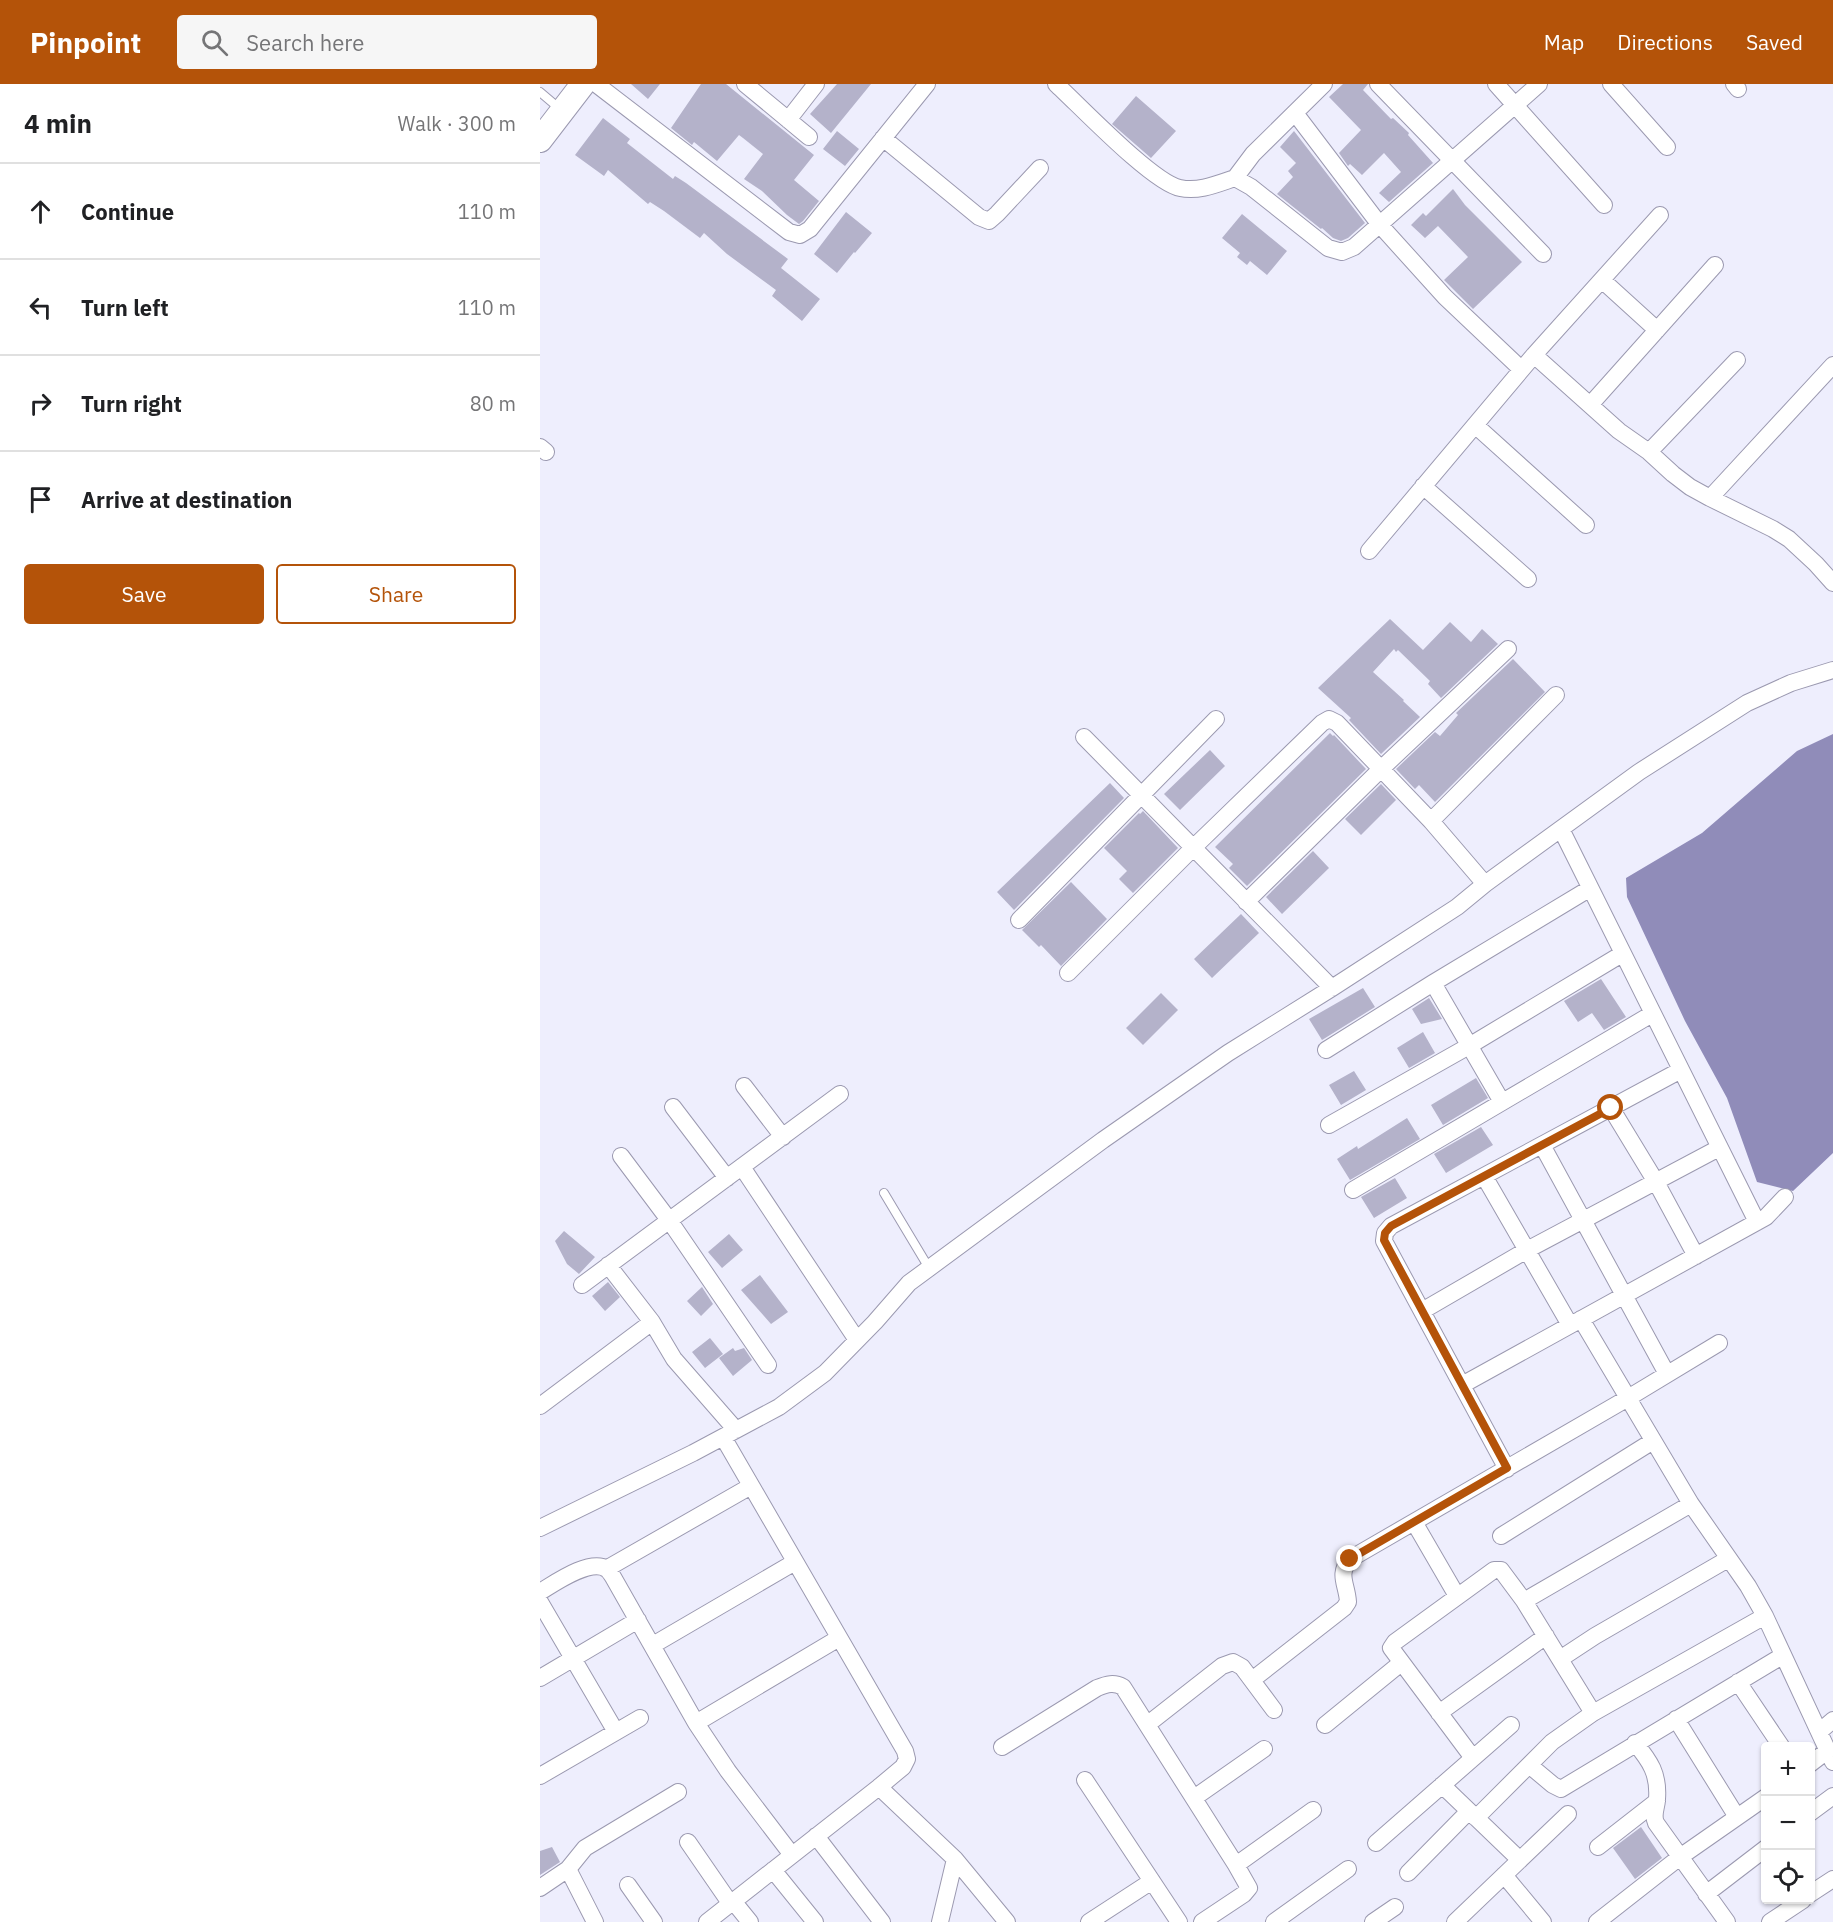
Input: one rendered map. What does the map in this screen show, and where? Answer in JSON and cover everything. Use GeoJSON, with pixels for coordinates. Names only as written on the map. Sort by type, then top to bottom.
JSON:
{"type":"FeatureCollection","features":[{"type":"Feature","properties":{"kind":"main road"},"geometry":{"type":"LineString","coordinates":[[540,140],[583,84]]}},
{"type":"Feature","properties":{"kind":"street"},"geometry":{"type":"LineString","coordinates":[[596,84],[789,232],[800,235],[810,229],[927,84]]}},
{"type":"Feature","properties":{"kind":"street"},"geometry":{"type":"LineString","coordinates":[[745,84],[809,137]]}},
{"type":"Feature","properties":{"kind":"street"},"geometry":{"type":"LineString","coordinates":[[788,120],[816,84]]}},
{"type":"Feature","properties":{"kind":"street"},"geometry":{"type":"LineString","coordinates":[[1056,84],[1161,179],[1178,188],[1193,190],[1235,178],[1252,153],[1324,84]]}},
{"type":"Feature","properties":{"kind":"street"},"geometry":{"type":"LineString","coordinates":[[1378,84],[1543,254]]}},
{"type":"Feature","properties":{"kind":"street"},"geometry":{"type":"LineString","coordinates":[[1496,84],[1604,205]]}},
{"type":"Feature","properties":{"kind":"street"},"geometry":{"type":"LineString","coordinates":[[1235,178],[1251,187],[1328,248],[1342,252],[1354,247],[1380,225],[1539,84]]}},
{"type":"Feature","properties":{"kind":"street"},"geometry":{"type":"LineString","coordinates":[[1611,84],[1667,147]]}},
{"type":"Feature","properties":{"kind":"street"},"geometry":{"type":"LineString","coordinates":[[1295,113],[1380,225],[1444,297],[1521,369]]}},
{"type":"Feature","properties":{"kind":"street"},"geometry":{"type":"LineString","coordinates":[[883,138],[979,217],[988,220],[997,214],[1040,168]]}},
{"type":"Feature","properties":{"kind":"street"},"geometry":{"type":"LineString","coordinates":[[1369,551],[1521,369],[1660,215]]}},
{"type":"Feature","properties":{"kind":"street"},"geometry":{"type":"LineString","coordinates":[[1590,405],[1714,266]]}},
{"type":"Feature","properties":{"kind":"street"},"geometry":{"type":"LineString","coordinates":[[1602,280],[1657,330]]}},
{"type":"Feature","properties":{"kind":"street"},"geometry":{"type":"LineString","coordinates":[[1534,355],[1619,432],[1649,452],[1673,474],[1710,498],[1789,539],[1833,583]]}},
{"type":"Feature","properties":{"kind":"street"},"geometry":{"type":"LineString","coordinates":[[1649,452],[1737,360]]}},
{"type":"Feature","properties":{"kind":"street"},"geometry":{"type":"LineString","coordinates":[[1710,498],[1833,365]]}},
{"type":"Feature","properties":{"kind":"street"},"geometry":{"type":"LineString","coordinates":[[1475,425],[1586,525]]}},
{"type":"Feature","properties":{"kind":"street"},"geometry":{"type":"LineString","coordinates":[[1423,486],[1528,579]]}},
{"type":"Feature","properties":{"kind":"street"},"geometry":{"type":"LineString","coordinates":[[1246,902],[1381,769],[1508,649]]}},
{"type":"Feature","properties":{"kind":"street"},"geometry":{"type":"LineString","coordinates":[[540,1528],[779,1407],[825,1372],[909,1283],[1094,1147],[1228,1053],[1457,907],[1639,772],[1747,703],[1791,683],[1833,670]]}},
{"type":"Feature","properties":{"kind":"street"},"geometry":{"type":"LineString","coordinates":[[1431,821],[1556,695]]}},
{"type":"Feature","properties":{"kind":"street"},"geometry":{"type":"LineString","coordinates":[[1019,920],[1216,719]]}},
{"type":"Feature","properties":{"kind":"street"},"geometry":{"type":"LineString","coordinates":[[1068,973],[1192,848],[1322,723],[1329,719],[1337,723],[1431,821],[1485,884]]}},
{"type":"Feature","properties":{"kind":"street"},"geometry":{"type":"LineString","coordinates":[[1084,737],[1332,988]]}},
{"type":"Feature","properties":{"kind":"street"},"geometry":{"type":"LineString","coordinates":[[1560,829],[1757,1222]]}},
{"type":"Feature","properties":{"kind":"street"},"geometry":{"type":"LineString","coordinates":[[1326,1050],[1589,890]]}},
{"type":"Feature","properties":{"kind":"street"},"geometry":{"type":"LineString","coordinates":[[1329,1125],[1469,1046],[1622,954]]}},
{"type":"Feature","properties":{"kind":"street"},"geometry":{"type":"LineString","coordinates":[[1433,983],[1502,1102]]}},
{"type":"Feature","properties":{"kind":"street"},"geometry":{"type":"LineString","coordinates":[[1353,1190],[1652,1014]]}},
{"type":"Feature","properties":{"kind":"street"},"geometry":{"type":"LineString","coordinates":[[1507,1468],[1384,1240],[1385,1233],[1391,1226],[1681,1070]]}},
{"type":"Feature","properties":{"kind":"street"},"geometry":{"type":"LineString","coordinates":[[744,1086],[783,1137]]}},
{"type":"Feature","properties":{"kind":"street"},"geometry":{"type":"LineString","coordinates":[[582,1285],[840,1094]]}},
{"type":"Feature","properties":{"kind":"street"},"geometry":{"type":"LineString","coordinates":[[673,1107],[727,1178]]}},
{"type":"Feature","properties":{"kind":"street"},"geometry":{"type":"LineString","coordinates":[[1611,1108],[1656,1182],[1696,1256]]}},
{"type":"Feature","properties":{"kind":"street"},"geometry":{"type":"LineString","coordinates":[[1542,1145],[1667,1374]]}},
{"type":"Feature","properties":{"kind":"street"},"geometry":{"type":"LineString","coordinates":[[1422,1311],[1527,1250],[1719,1148]]}},
{"type":"Feature","properties":{"kind":"street"},"geometry":{"type":"LineString","coordinates":[[621,1156],[669,1220],[768,1365]]}},
{"type":"Feature","properties":{"kind":"street"},"geometry":{"type":"LineString","coordinates":[[742,1167],[857,1340]]}},
{"type":"Feature","properties":{"kind":"street"},"geometry":{"type":"LineString","coordinates":[[1484,1176],[1527,1250],[1628,1398],[1691,1504],[1748,1586],[1765,1616],[1830,1757],[1815,1762]]}},
{"type":"Feature","properties":{"kind":"street"},"geometry":{"type":"LineString","coordinates":[[1462,1385],[1766,1217],[1785,1197]]}},
{"type":"Feature","properties":{"kind":"street"},"geometry":{"type":"LineString","coordinates":[[608,1265],[652,1322],[674,1359],[729,1434],[751,1486],[905,1751],[907,1759],[903,1767],[879,1787],[706,1922]]}},
{"type":"Feature","properties":{"kind":"street"},"geometry":{"type":"LineString","coordinates":[[540,1406],[652,1322]]}},
{"type":"Feature","properties":{"kind":"street"},"geometry":{"type":"LineString","coordinates":[[1252,1680],[1344,1608],[1348,1602],[1342,1575],[1344,1566],[1350,1559],[1719,1343]]}},
{"type":"Feature","properties":{"kind":"street"},"geometry":{"type":"LineString","coordinates":[[1502,1536],[1653,1441]]}},
{"type":"Feature","properties":{"kind":"street"},"geometry":{"type":"LineString","coordinates":[[606,1569],[751,1486]]}},
{"type":"Feature","properties":{"kind":"street"},"geometry":{"type":"LineString","coordinates":[[1524,1601],[1691,1504]]}},
{"type":"Feature","properties":{"kind":"street"},"geometry":{"type":"LineString","coordinates":[[1414,1522],[1457,1596]]}},
{"type":"Feature","properties":{"kind":"street"},"geometry":{"type":"LineString","coordinates":[[1560,1659],[1595,1636],[1728,1559]]}},
{"type":"Feature","properties":{"kind":"street"},"geometry":{"type":"LineString","coordinates":[[653,1645],[795,1562]]}},
{"type":"Feature","properties":{"kind":"street"},"geometry":{"type":"LineString","coordinates":[[540,1592],[576,1571],[597,1566],[606,1569],[653,1645],[696,1723],[728,1771],[792,1855]]}},
{"type":"Feature","properties":{"kind":"street"},"geometry":{"type":"LineString","coordinates":[[1473,1758],[1393,1652],[1392,1644],[1494,1569],[1501,1570],[1524,1601],[1593,1713]]}},
{"type":"Feature","properties":{"kind":"street"},"geometry":{"type":"LineString","coordinates":[[540,1602],[616,1732]]}},
{"type":"Feature","properties":{"kind":"street"},"geometry":{"type":"LineString","coordinates":[[1408,1873],[1552,1742],[1593,1713],[1765,1616]]}},
{"type":"Feature","properties":{"kind":"street"},"geometry":{"type":"LineString","coordinates":[[540,1678],[638,1620]]}},
{"type":"Feature","properties":{"kind":"street"},"geometry":{"type":"LineString","coordinates":[[1439,1713],[1546,1636]]}},
{"type":"Feature","properties":{"kind":"street"},"geometry":{"type":"LineString","coordinates":[[696,1723],[840,1638]]}},
{"type":"Feature","properties":{"kind":"street"},"geometry":{"type":"LineString","coordinates":[[1529,1765],[1552,1785],[1561,1789],[1782,1656]]}},
{"type":"Feature","properties":{"kind":"street"},"geometry":{"type":"LineString","coordinates":[[1148,1724],[1222,1666],[1233,1662],[1242,1667],[1274,1710]]}},
{"type":"Feature","properties":{"kind":"street"},"geometry":{"type":"LineString","coordinates":[[1325,1725],[1401,1663]]}},
{"type":"Feature","properties":{"kind":"street"},"geometry":{"type":"LineString","coordinates":[[1738,1682],[1778,1742]]}},
{"type":"Feature","properties":{"kind":"street"},"geometry":{"type":"LineString","coordinates":[[1002,1747],[1097,1688],[1108,1684],[1124,1687],[1249,1888],[1211,1920]]}},
{"type":"Feature","properties":{"kind":"street"},"geometry":{"type":"LineString","coordinates":[[540,1776],[640,1718]]}},
{"type":"Feature","properties":{"kind":"street"},"geometry":{"type":"LineString","coordinates":[[1676,1719],[1737,1817]]}},
{"type":"Feature","properties":{"kind":"street"},"geometry":{"type":"LineString","coordinates":[[1819,1732],[1833,1720]]}},
{"type":"Feature","properties":{"kind":"street"},"geometry":{"type":"LineString","coordinates":[[1376,1843],[1511,1725]]}},
{"type":"Feature","properties":{"kind":"street"},"geometry":{"type":"LineString","coordinates":[[1635,1743],[1652,1764],[1657,1801],[1654,1818],[1727,1922]]}},
{"type":"Feature","properties":{"kind":"street"},"geometry":{"type":"LineString","coordinates":[[1194,1798],[1264,1749]]}},
{"type":"Feature","properties":{"kind":"street"},"geometry":{"type":"LineString","coordinates":[[1085,1780],[1179,1922]]}},
{"type":"Feature","properties":{"kind":"street"},"geometry":{"type":"LineString","coordinates":[[1442,1785],[1520,1860]]}},
{"type":"Feature","properties":{"kind":"street"},"geometry":{"type":"LineString","coordinates":[[879,1787],[955,1859],[1007,1922]]}},
{"type":"Feature","properties":{"kind":"street"},"geometry":{"type":"LineString","coordinates":[[540,1888],[568,1869],[585,1848],[678,1792]]}},
{"type":"Feature","properties":{"kind":"street"},"geometry":{"type":"LineString","coordinates":[[1815,1809],[1833,1796]]}},
{"type":"Feature","properties":{"kind":"street"},"geometry":{"type":"LineString","coordinates":[[1598,1847],[1657,1801]]}},
{"type":"Feature","properties":{"kind":"street"},"geometry":{"type":"LineString","coordinates":[[1596,1922],[1680,1857],[1737,1817],[1761,1806]]}},
{"type":"Feature","properties":{"kind":"street"},"geometry":{"type":"LineString","coordinates":[[1236,1864],[1313,1810]]}},
{"type":"Feature","properties":{"kind":"street"},"geometry":{"type":"LineString","coordinates":[[1455,1922],[1568,1814]]}},
{"type":"Feature","properties":{"kind":"street"},"geometry":{"type":"LineString","coordinates":[[816,1836],[882,1922]]}},
{"type":"Feature","properties":{"kind":"street"},"geometry":{"type":"LineString","coordinates":[[688,1842],[732,1902],[750,1922]]}},
{"type":"Feature","properties":{"kind":"street"},"geometry":{"type":"LineString","coordinates":[[1706,1893],[1763,1850]]}},
{"type":"Feature","properties":{"kind":"street"},"geometry":{"type":"LineString","coordinates":[[940,1922],[955,1859]]}},
{"type":"Feature","properties":{"kind":"street"},"geometry":{"type":"LineString","coordinates":[[568,1869],[595,1922]]}},
{"type":"Feature","properties":{"kind":"street"},"geometry":{"type":"LineString","coordinates":[[1274,1922],[1348,1869]]}},
{"type":"Feature","properties":{"kind":"street"},"geometry":{"type":"LineString","coordinates":[[773,1870],[815,1922]]}},
{"type":"Feature","properties":{"kind":"street"},"geometry":{"type":"LineString","coordinates":[[1504,1875],[1543,1922]]}},
{"type":"Feature","properties":{"kind":"street"},"geometry":{"type":"LineString","coordinates":[[1815,1891],[1833,1879]]}},
{"type":"Feature","properties":{"kind":"street"},"geometry":{"type":"LineString","coordinates":[[1089,1922],[1152,1881]]}},
{"type":"Feature","properties":{"kind":"street"},"geometry":{"type":"LineString","coordinates":[[628,1885],[654,1922]]}},
{"type":"Feature","properties":{"kind":"street"},"geometry":{"type":"LineString","coordinates":[[1774,1921],[1796,1904]]}},
{"type":"Feature","properties":{"kind":"street"},"geometry":{"type":"LineString","coordinates":[[1373,1922],[1395,1907]]}},
{"type":"Feature","properties":{"kind":"lane"},"geometry":{"type":"LineString","coordinates":[[540,92],[562,112]]}},
{"type":"Feature","properties":{"kind":"lane"},"geometry":{"type":"LineString","coordinates":[[884,1193],[929,1268]]}},
{"type":"Feature","properties":{"kind":"shaded area"},"geometry":{"type":"Polygon","coordinates":[[[1833,734],[1833,1153],[1793,1191],[1757,1182],[1727,1098],[1685,1021],[1627,897],[1626,878],[1702,833],[1797,751],[1833,734]]]}},
{"type":"Feature","properties":{"kind":"building"},"geometry":{"type":"Polygon","coordinates":[[[631,84],[660,84],[648,99],[631,84]]]}},
{"type":"Feature","properties":{"kind":"building"},"geometry":{"type":"Polygon","coordinates":[[[701,84],[726,84],[814,155],[794,180],[819,201],[799,224],[762,191],[744,179],[763,154],[739,135],[717,161],[694,142],[692,145],[671,128],[701,84]]]}},
{"type":"Feature","properties":{"kind":"building"},"geometry":{"type":"Polygon","coordinates":[[[837,84],[871,84],[831,133],[810,114],[837,84]]]}},
{"type":"Feature","properties":{"kind":"building"},"geometry":{"type":"Polygon","coordinates":[[[1343,84],[1368,84],[1363,90],[1391,119],[1393,118],[1409,133],[1408,135],[1433,163],[1389,202],[1379,193],[1401,172],[1384,153],[1362,175],[1350,164],[1348,166],[1339,153],[1361,130],[1329,97],[1343,84]]]}},
{"type":"Feature","properties":{"kind":"building"},"geometry":{"type":"Polygon","coordinates":[[[1136,96],[1176,131],[1151,158],[1112,124],[1136,96]]]}},
{"type":"Feature","properties":{"kind":"building"},"geometry":{"type":"Polygon","coordinates":[[[603,118],[630,139],[627,143],[673,179],[675,176],[686,183],[788,259],[781,268],[820,299],[802,321],[772,296],[776,290],[727,254],[704,233],[700,238],[664,211],[650,202],[648,204],[608,170],[604,176],[575,155],[603,118]]]}},
{"type":"Feature","properties":{"kind":"building"},"geometry":{"type":"Polygon","coordinates":[[[837,131],[859,149],[845,166],[823,149],[837,131]]]}},
{"type":"Feature","properties":{"kind":"building"},"geometry":{"type":"Polygon","coordinates":[[[1294,131],[1365,223],[1348,238],[1341,241],[1333,238],[1277,194],[1293,177],[1288,171],[1296,163],[1280,147],[1294,131]]]}},
{"type":"Feature","properties":{"kind":"building"},"geometry":{"type":"Polygon","coordinates":[[[1453,189],[1465,205],[1522,262],[1473,309],[1444,280],[1468,257],[1438,226],[1425,238],[1411,225],[1423,213],[1426,216],[1453,189]]]}},
{"type":"Feature","properties":{"kind":"building"},"geometry":{"type":"Polygon","coordinates":[[[846,212],[872,233],[837,273],[814,254],[846,212]]]}},
{"type":"Feature","properties":{"kind":"building"},"geometry":{"type":"Polygon","coordinates":[[[1242,214],[1287,251],[1267,275],[1250,261],[1247,265],[1237,257],[1240,253],[1222,238],[1242,214]]]}},
{"type":"Feature","properties":{"kind":"building"},"geometry":{"type":"Polygon","coordinates":[[[1390,619],[1423,650],[1450,622],[1471,642],[1482,629],[1498,644],[1441,698],[1428,684],[1430,681],[1398,650],[1396,652],[1394,649],[1373,672],[1420,717],[1381,754],[1349,720],[1351,718],[1318,688],[1390,619]]]}},
{"type":"Feature","properties":{"kind":"building"},"geometry":{"type":"Polygon","coordinates":[[[1513,659],[1545,692],[1435,802],[1419,785],[1415,789],[1396,769],[1435,732],[1440,736],[1458,715],[1456,713],[1513,659]]]}},
{"type":"Feature","properties":{"kind":"building"},"geometry":{"type":"Polygon","coordinates":[[[1330,733],[1366,769],[1247,886],[1229,868],[1233,864],[1215,847],[1330,733]]]}},
{"type":"Feature","properties":{"kind":"building"},"geometry":{"type":"Polygon","coordinates":[[[1210,750],[1225,766],[1180,810],[1164,794],[1210,750]]]}},
{"type":"Feature","properties":{"kind":"building"},"geometry":{"type":"Polygon","coordinates":[[[1110,783],[1124,798],[1014,910],[997,892],[1110,783]]]}},
{"type":"Feature","properties":{"kind":"building"},"geometry":{"type":"Polygon","coordinates":[[[1381,784],[1396,800],[1361,835],[1345,819],[1381,784]]]}},
{"type":"Feature","properties":{"kind":"building"},"geometry":{"type":"Polygon","coordinates":[[[1143,811],[1178,848],[1133,893],[1119,879],[1127,871],[1104,848],[1143,811]]]}},
{"type":"Feature","properties":{"kind":"building"},"geometry":{"type":"Polygon","coordinates":[[[1313,851],[1329,868],[1282,914],[1266,897],[1313,851]]]}},
{"type":"Feature","properties":{"kind":"building"},"geometry":{"type":"Polygon","coordinates":[[[1071,882],[1107,919],[1061,966],[1041,945],[1039,947],[1022,930],[1071,882]]]}},
{"type":"Feature","properties":{"kind":"building"},"geometry":{"type":"Polygon","coordinates":[[[1241,914],[1259,933],[1212,978],[1194,959],[1241,914]]]}},
{"type":"Feature","properties":{"kind":"building"},"geometry":{"type":"Polygon","coordinates":[[[1601,979],[1626,1017],[1604,1030],[1592,1013],[1578,1022],[1564,1001],[1601,979]]]}},
{"type":"Feature","properties":{"kind":"building"},"geometry":{"type":"Polygon","coordinates":[[[1363,988],[1375,1007],[1322,1040],[1309,1019],[1363,988]]]}},
{"type":"Feature","properties":{"kind":"building"},"geometry":{"type":"Polygon","coordinates":[[[1161,993],[1178,1010],[1143,1045],[1126,1028],[1161,993]]]}},
{"type":"Feature","properties":{"kind":"building"},"geometry":{"type":"Polygon","coordinates":[[[1429,998],[1442,1019],[1421,1024],[1412,1009],[1429,998]]]}},
{"type":"Feature","properties":{"kind":"building"},"geometry":{"type":"Polygon","coordinates":[[[1423,1032],[1435,1053],[1409,1068],[1397,1048],[1423,1032]]]}},
{"type":"Feature","properties":{"kind":"building"},"geometry":{"type":"Polygon","coordinates":[[[1354,1071],[1366,1090],[1341,1105],[1329,1085],[1354,1071]]]}},
{"type":"Feature","properties":{"kind":"building"},"geometry":{"type":"Polygon","coordinates":[[[1476,1078],[1488,1098],[1443,1125],[1431,1105],[1476,1078]]]}},
{"type":"Feature","properties":{"kind":"building"},"geometry":{"type":"Polygon","coordinates":[[[1407,1118],[1420,1139],[1350,1180],[1337,1159],[1357,1146],[1358,1149],[1407,1118]]]}},
{"type":"Feature","properties":{"kind":"building"},"geometry":{"type":"Polygon","coordinates":[[[1481,1127],[1493,1145],[1446,1173],[1434,1154],[1481,1127]]]}},
{"type":"Feature","properties":{"kind":"building"},"geometry":{"type":"Polygon","coordinates":[[[1395,1178],[1407,1198],[1374,1218],[1361,1197],[1395,1178]]]}},
{"type":"Feature","properties":{"kind":"building"},"geometry":{"type":"Polygon","coordinates":[[[564,1231],[595,1257],[579,1274],[567,1264],[555,1241],[564,1231]]]}},
{"type":"Feature","properties":{"kind":"building"},"geometry":{"type":"Polygon","coordinates":[[[729,1234],[743,1250],[722,1268],[708,1252],[729,1234]]]}},
{"type":"Feature","properties":{"kind":"building"},"geometry":{"type":"Polygon","coordinates":[[[760,1275],[788,1312],[771,1324],[741,1290],[760,1275]]]}},
{"type":"Feature","properties":{"kind":"building"},"geometry":{"type":"Polygon","coordinates":[[[608,1282],[620,1297],[605,1311],[592,1296],[608,1282]]]}},
{"type":"Feature","properties":{"kind":"building"},"geometry":{"type":"Polygon","coordinates":[[[702,1287],[713,1304],[701,1316],[687,1301],[702,1287]]]}},
{"type":"Feature","properties":{"kind":"building"},"geometry":{"type":"Polygon","coordinates":[[[710,1338],[723,1354],[705,1368],[692,1352],[710,1338]]]}},
{"type":"Feature","properties":{"kind":"building"},"geometry":{"type":"Polygon","coordinates":[[[733,1348],[735,1351],[744,1348],[752,1360],[733,1376],[719,1358],[733,1348]]]}},
{"type":"Feature","properties":{"kind":"building"},"geometry":{"type":"Polygon","coordinates":[[[1641,1827],[1662,1858],[1635,1879],[1613,1848],[1641,1827]]]}},
{"type":"Feature","properties":{"kind":"building"},"geometry":{"type":"Polygon","coordinates":[[[552,1847],[560,1862],[540,1875],[540,1851],[552,1847]]]}},
{"type":"Feature","properties":{"kind":"route"},"geometry":{"type":"LineString","coordinates":[[1350,1559],[1507,1468],[1384,1240],[1385,1233],[1391,1226],[1611,1108]]}}]}
